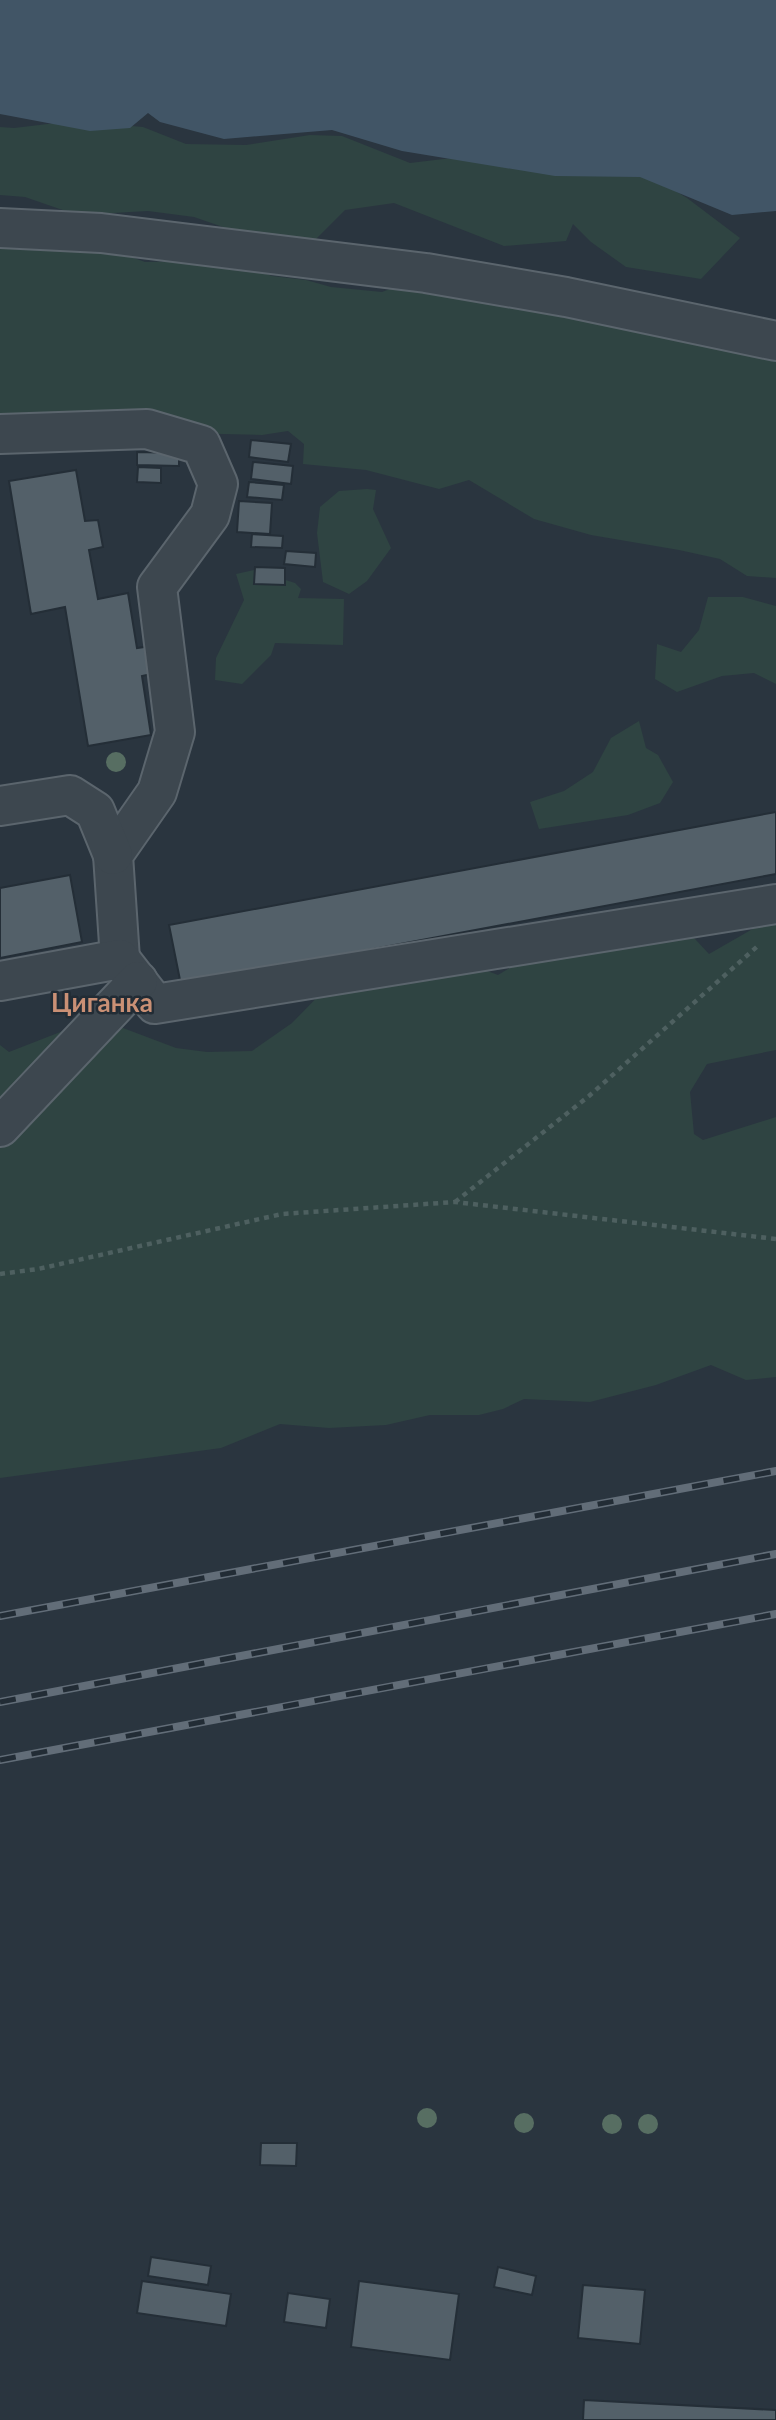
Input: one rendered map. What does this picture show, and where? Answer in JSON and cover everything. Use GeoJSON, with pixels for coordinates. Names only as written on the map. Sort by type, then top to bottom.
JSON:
{"type":"FeatureCollection","features":[{"type":"Feature","properties":{"kind":"lane"},"geometry":{"type":"LineString","coordinates":[[0,228],[101,233],[426,273],[566,297],[776,341]]}},
{"type":"Feature","properties":{"kind":"lane"},"geometry":{"type":"LineString","coordinates":[[0,434],[147,429],[201,445],[218,484],[210,515],[157,587],[175,732],[158,792],[113,855]]}},
{"type":"Feature","properties":{"kind":"lane"},"geometry":{"type":"LineString","coordinates":[[0,806],[70,795],[95,811],[113,855],[129,970],[155,1004],[771,922]]}},
{"type":"Feature","properties":{"kind":"lane"},"geometry":{"type":"LineString","coordinates":[[0,981],[129,970]]}},
{"type":"Feature","properties":{"kind":"lane"},"geometry":{"type":"LineString","coordinates":[[0,1128],[129,970]]}},
{"type":"Feature","properties":{"kind":"path"},"geometry":{"type":"LineString","coordinates":[[455,1202],[589,1096],[771,922]]}},
{"type":"Feature","properties":{"kind":"path"},"geometry":{"type":"LineString","coordinates":[[0,1274],[38,1269],[282,1214],[455,1202],[776,1240]]}},
{"type":"Feature","properties":{"kind":"green space"},"geometry":{"type":"Polygon","coordinates":[[[73,121],[143,127],[186,144],[246,145],[310,135],[342,136],[410,163],[460,157],[629,163],[687,198],[740,238],[701,279],[626,267],[591,242],[573,224],[566,241],[504,246],[394,203],[345,210],[307,248],[252,237],[194,217],[148,211],[77,215],[25,197],[0,195],[0,127],[14,128],[73,121]]]}},
{"type":"Feature","properties":{"kind":"green space"},"geometry":{"type":"Polygon","coordinates":[[[0,244],[46,250],[112,250],[145,262],[231,260],[272,276],[306,280],[331,287],[382,292],[416,279],[776,353],[776,578],[747,576],[720,559],[591,535],[534,519],[469,480],[439,489],[366,470],[303,464],[304,444],[288,431],[262,435],[0,429],[0,244]]]}},
{"type":"Feature","properties":{"kind":"green space"},"geometry":{"type":"Polygon","coordinates":[[[376,490],[373,509],[391,548],[367,581],[349,594],[323,582],[317,533],[320,507],[339,491],[376,490]]]}},
{"type":"Feature","properties":{"kind":"green space"},"geometry":{"type":"Polygon","coordinates":[[[254,570],[295,583],[301,589],[298,598],[344,599],[343,645],[275,643],[271,655],[242,684],[215,680],[216,658],[244,600],[236,574],[254,570]]]}},
{"type":"Feature","properties":{"kind":"green space"},"geometry":{"type":"Polygon","coordinates":[[[708,597],[743,597],[776,606],[776,684],[754,673],[722,676],[677,692],[655,679],[657,644],[681,652],[699,630],[708,597]]]}},
{"type":"Feature","properties":{"kind":"green space"},"geometry":{"type":"Polygon","coordinates":[[[639,721],[646,748],[658,755],[673,782],[660,803],[628,815],[539,829],[530,802],[564,791],[593,772],[611,738],[639,721]]]}},
{"type":"Feature","properties":{"kind":"green space"},"geometry":{"type":"Polygon","coordinates":[[[776,920],[776,1050],[707,1064],[690,1092],[694,1134],[703,1140],[776,1117],[776,1377],[746,1380],[711,1365],[656,1385],[590,1402],[524,1399],[503,1409],[479,1415],[430,1415],[386,1425],[329,1428],[280,1424],[221,1448],[0,1478],[0,1045],[9,1052],[68,1029],[123,1028],[176,1048],[207,1052],[252,1051],[292,1023],[338,976],[469,964],[498,975],[523,960],[682,925],[709,954],[763,923],[776,920]]]}},
{"type":"Feature","properties":{"kind":"water"},"geometry":{"type":"Polygon","coordinates":[[[0,0],[776,0],[776,211],[732,215],[640,177],[555,176],[402,151],[332,130],[224,139],[160,122],[148,113],[130,128],[90,131],[0,114],[0,0]]]}},
{"type":"Feature","properties":{"kind":"building"},"geometry":{"type":"Polygon","coordinates":[[[251,440],[291,444],[288,462],[249,457],[251,440]]]}},
{"type":"Feature","properties":{"kind":"building"},"geometry":{"type":"Polygon","coordinates":[[[137,452],[179,453],[179,466],[137,465],[137,452]]]}},
{"type":"Feature","properties":{"kind":"building"},"geometry":{"type":"Polygon","coordinates":[[[253,462],[293,466],[291,484],[251,479],[253,462]]]}},
{"type":"Feature","properties":{"kind":"building"},"geometry":{"type":"Polygon","coordinates":[[[138,467],[161,468],[161,483],[137,482],[138,467]]]}},
{"type":"Feature","properties":{"kind":"building"},"geometry":{"type":"Polygon","coordinates":[[[76,470],[85,521],[98,520],[103,547],[89,550],[98,599],[128,593],[137,648],[151,646],[156,673],[142,676],[151,735],[88,746],[65,607],[31,614],[9,481],[76,470]]]}},
{"type":"Feature","properties":{"kind":"building"},"geometry":{"type":"Polygon","coordinates":[[[249,482],[284,485],[282,500],[247,497],[249,482]]]}},
{"type":"Feature","properties":{"kind":"building"},"geometry":{"type":"Polygon","coordinates":[[[239,501],[272,503],[270,534],[237,532],[239,501]]]}},
{"type":"Feature","properties":{"kind":"building"},"geometry":{"type":"Polygon","coordinates":[[[252,534],[283,536],[282,548],[251,547],[252,534]]]}},
{"type":"Feature","properties":{"kind":"building"},"geometry":{"type":"Polygon","coordinates":[[[286,551],[316,553],[315,567],[284,564],[286,551]]]}},
{"type":"Feature","properties":{"kind":"building"},"geometry":{"type":"Polygon","coordinates":[[[255,567],[285,568],[285,585],[254,584],[255,567]]]}},
{"type":"Feature","properties":{"kind":"building"},"geometry":{"type":"Polygon","coordinates":[[[776,812],[776,874],[181,985],[169,925],[776,812]]]}},
{"type":"Feature","properties":{"kind":"building"},"geometry":{"type":"Polygon","coordinates":[[[70,875],[82,942],[0,958],[0,888],[70,875]]]}},
{"type":"Feature","properties":{"kind":"building"},"geometry":{"type":"Polygon","coordinates":[[[261,2143],[297,2143],[296,2166],[260,2165],[261,2143]]]}},
{"type":"Feature","properties":{"kind":"building"},"geometry":{"type":"Polygon","coordinates":[[[151,2257],[211,2266],[208,2285],[148,2276],[151,2257]]]}},
{"type":"Feature","properties":{"kind":"building"},"geometry":{"type":"Polygon","coordinates":[[[498,2267],[536,2276],[532,2295],[494,2287],[498,2267]]]}},
{"type":"Feature","properties":{"kind":"building"},"geometry":{"type":"Polygon","coordinates":[[[142,2281],[231,2294],[226,2326],[137,2313],[142,2281]]]}},
{"type":"Feature","properties":{"kind":"building"},"geometry":{"type":"Polygon","coordinates":[[[359,2281],[459,2294],[450,2360],[351,2347],[359,2281]]]}},
{"type":"Feature","properties":{"kind":"building"},"geometry":{"type":"Polygon","coordinates":[[[583,2285],[645,2290],[640,2344],[578,2338],[583,2285]]]}},
{"type":"Feature","properties":{"kind":"building"},"geometry":{"type":"Polygon","coordinates":[[[288,2293],[330,2299],[326,2328],[284,2322],[288,2293]]]}},
{"type":"Feature","properties":{"kind":"building"},"geometry":{"type":"Polygon","coordinates":[[[584,2400],[776,2410],[776,2420],[583,2420],[584,2400]]]}},
{"type":"Feature","properties":{"kind":"railway"},"geometry":{"type":"LineString","coordinates":[[0,1616],[776,1471]]}},
{"type":"Feature","properties":{"kind":"railway"},"geometry":{"type":"LineString","coordinates":[[0,1702],[776,1554]]}},
{"type":"Feature","properties":{"kind":"railway"},"geometry":{"type":"LineString","coordinates":[[0,1760],[776,1614]]}},
{"type":"Feature","properties":{"kind":"district","name":"Циганка"},"geometry":{"type":"Point","coordinates":[102,1003]}}]}
